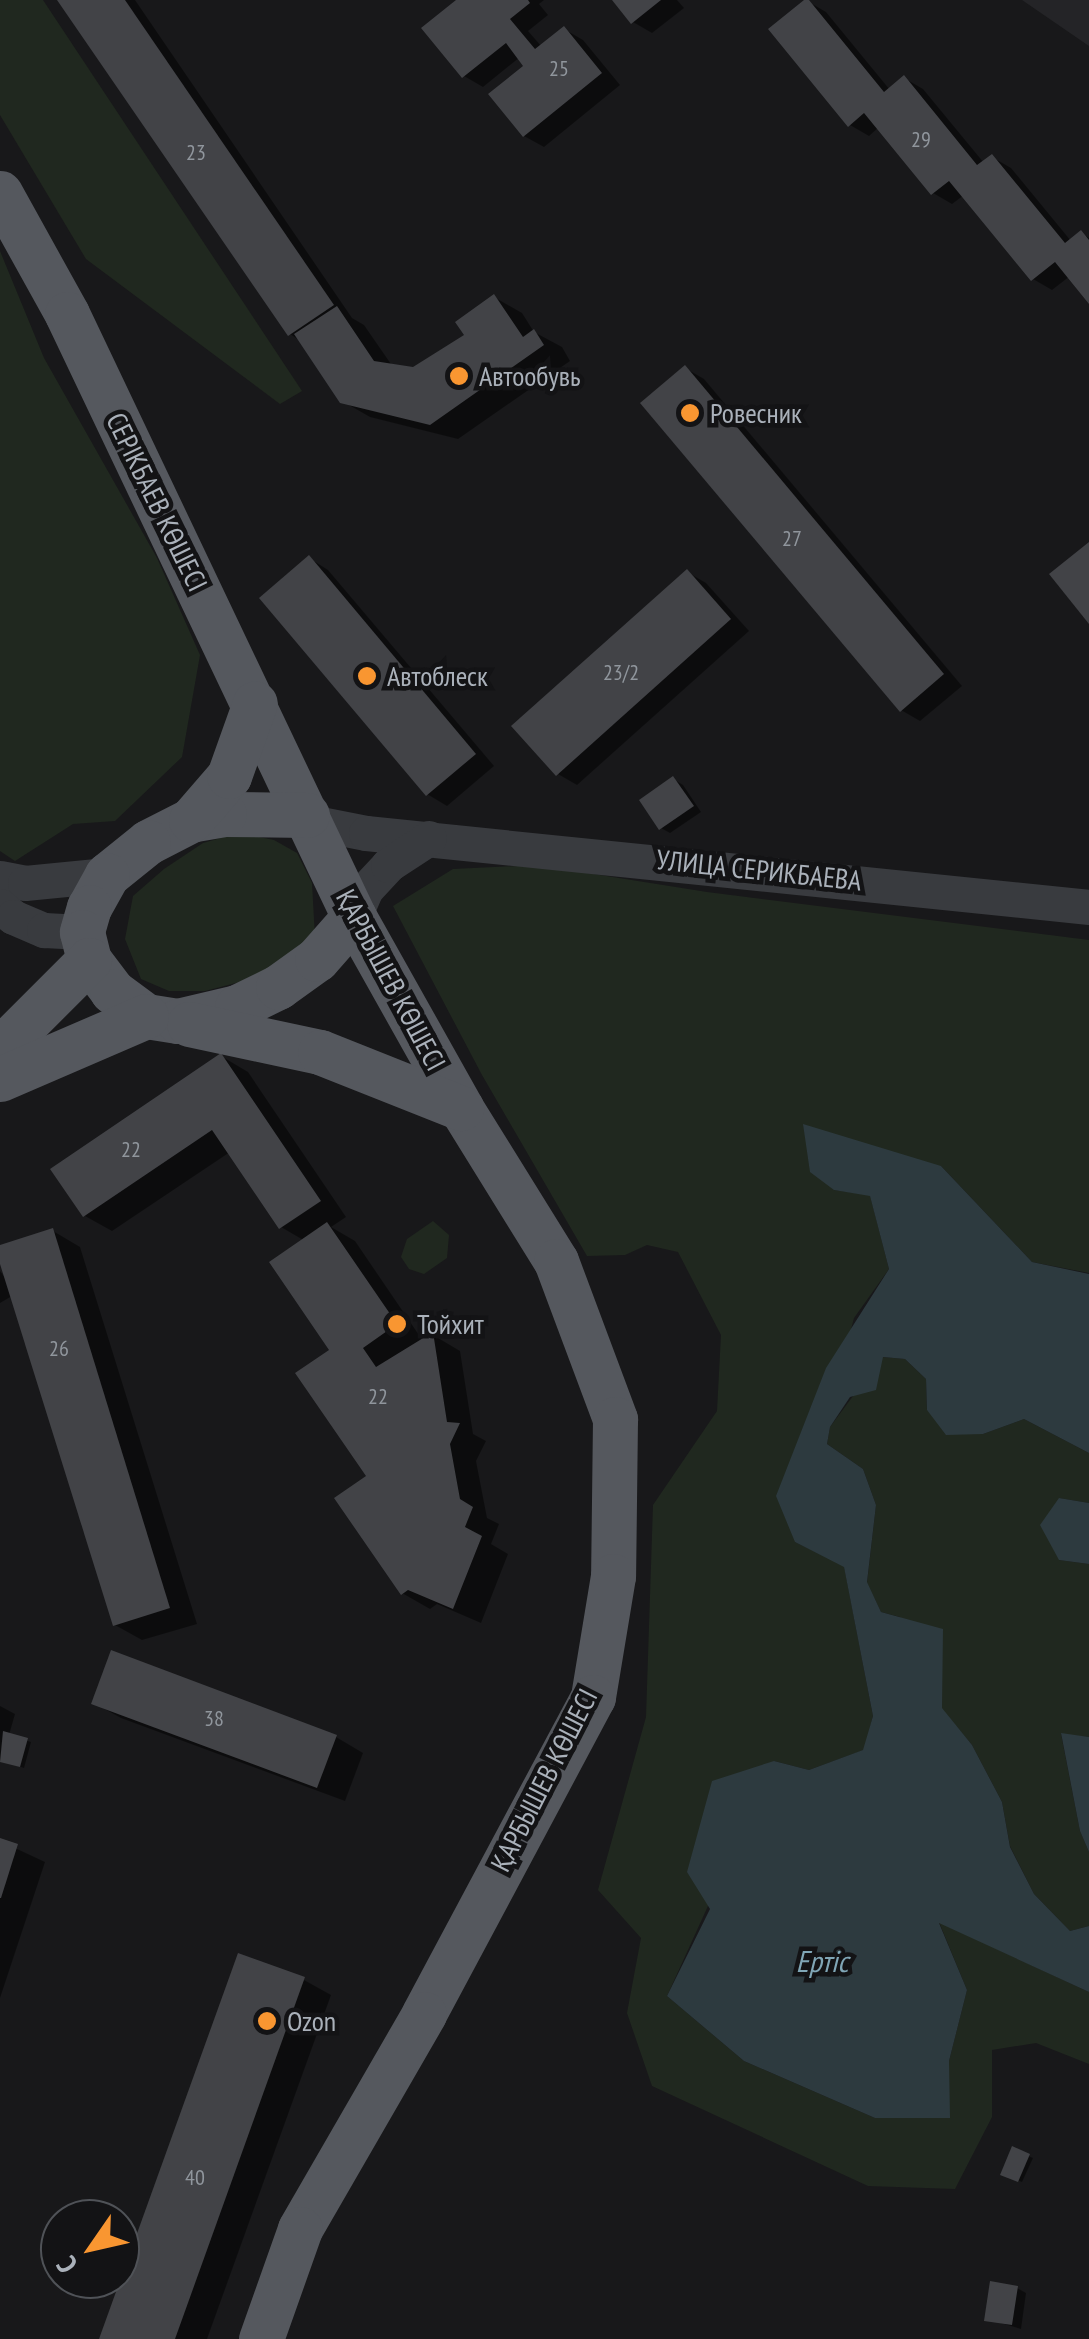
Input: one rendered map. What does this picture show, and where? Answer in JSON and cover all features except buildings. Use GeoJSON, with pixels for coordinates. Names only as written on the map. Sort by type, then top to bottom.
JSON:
{"type":"FeatureCollection","features":[{"type":"Feature","properties":{"kind":"main road","name":"СЕРІКБАЕВ КӨШЕСІ"},"geometry":{"type":"LineString","coordinates":[[0,193],[67,314],[308,819]]}},
{"type":"Feature","properties":{"kind":"main road"},"geometry":{"type":"LineString","coordinates":[[191,820],[229,776],[255,703]]}},
{"type":"Feature","properties":{"kind":"main road"},"geometry":{"type":"LineString","coordinates":[[308,819],[263,811],[191,820],[148,842],[106,875],[89,907],[86,946],[112,991],[162,1019],[320,1052],[461,1108]]}},
{"type":"Feature","properties":{"kind":"main road","name":"ҚАРБЫШЕВ КӨШЕСІ"},"geometry":{"type":"LineString","coordinates":[[261,2339],[300,2229],[424,2014],[593,1697],[612,1576],[615,1420],[556,1261],[461,1108],[354,917],[308,819]]}},
{"type":"Feature","properties":{"kind":"main road"},"geometry":{"type":"LineString","coordinates":[[0,1079],[162,1019],[237,1006],[278,987],[317,959],[354,917]]}},
{"type":"Feature","properties":{"kind":"main road"},"geometry":{"type":"LineString","coordinates":[[0,1049],[86,946]]}},
{"type":"Feature","properties":{"kind":"street","name":"УЛИЦА СЕРИКБАЕВА"},"geometry":{"type":"LineString","coordinates":[[308,819],[428,838],[1089,907]]}},
{"type":"Feature","properties":{"kind":"street"},"geometry":{"type":"LineString","coordinates":[[354,917],[366,889],[388,866],[428,838]]}},
{"type":"Feature","properties":{"kind":"street"},"geometry":{"type":"LineString","coordinates":[[0,878],[26,883],[106,875]]}},
{"type":"Feature","properties":{"kind":"street"},"geometry":{"type":"LineString","coordinates":[[0,906],[13,917],[86,946]]}},
{"type":"Feature","properties":{"kind":"shaded area"},"geometry":{"type":"Polygon","coordinates":[[[0,0],[43,0],[302,391],[280,404],[86,259],[0,115],[0,0]]]}},
{"type":"Feature","properties":{"kind":"shaded area"},"geometry":{"type":"Polygon","coordinates":[[[1022,0],[1089,0],[1089,46],[1022,0]]]}},
{"type":"Feature","properties":{"kind":"shaded area"},"geometry":{"type":"Polygon","coordinates":[[[0,251],[44,358],[157,558],[200,655],[182,757],[115,821],[73,824],[15,861],[0,851],[0,251]]]}},
{"type":"Feature","properties":{"kind":"shaded area"},"geometry":{"type":"Polygon","coordinates":[[[238,833],[274,840],[297,853],[312,883],[315,938],[270,974],[205,991],[169,991],[141,979],[125,939],[133,896],[203,843],[238,833]]]}},
{"type":"Feature","properties":{"kind":"shaded area"},"geometry":{"type":"Polygon","coordinates":[[[537,865],[707,892],[1089,940],[1089,1273],[1032,1262],[941,1166],[834,1190],[870,1195],[889,1269],[854,1318],[795,1542],[844,1566],[873,1716],[864,1750],[809,1770],[774,1761],[667,1996],[744,2061],[875,2118],[949,2118],[949,2061],[967,1990],[939,1922],[1089,1992],[1089,2064],[1036,2043],[992,2050],[992,2117],[955,2189],[868,2186],[652,2086],[627,2013],[641,1938],[598,1890],[646,1717],[653,1505],[717,1411],[721,1335],[678,1252],[647,1245],[625,1255],[587,1256],[482,1075],[393,906],[453,869],[537,865]]]}},
{"type":"Feature","properties":{"kind":"shaded area"},"geometry":{"type":"Polygon","coordinates":[[[433,1221],[449,1235],[447,1258],[424,1274],[409,1269],[401,1257],[407,1239],[433,1221]]]}},
{"type":"Feature","properties":{"kind":"shaded area"},"geometry":{"type":"Polygon","coordinates":[[[882,1357],[905,1359],[926,1379],[927,1410],[983,1434],[1024,1419],[1089,1453],[1089,1503],[1059,1498],[1059,1560],[1089,1564],[1089,1737],[1061,1734],[1080,1831],[1089,1852],[1089,1926],[1070,1931],[1034,1894],[1010,1846],[1002,1802],[972,1745],[941,1708],[900,1617],[881,1612],[867,1583],[876,1505],[863,1469],[827,1444],[830,1427],[882,1357]]]}},
{"type":"Feature","properties":{"kind":"water","name":"Ертіс"},"geometry":{"type":"Polygon","coordinates":[[[803,1124],[941,1166],[1032,1262],[1089,1274],[1089,1453],[1024,1419],[983,1434],[946,1435],[927,1410],[926,1379],[905,1359],[883,1357],[876,1390],[850,1397],[830,1427],[827,1444],[863,1469],[876,1505],[867,1582],[881,1612],[943,1629],[942,1708],[972,1745],[1002,1802],[1010,1847],[1034,1894],[1070,1931],[1089,1926],[1089,1992],[939,1923],[967,1990],[949,2061],[950,2118],[875,2118],[744,2061],[667,1996],[710,1909],[687,1872],[712,1781],[774,1761],[809,1770],[863,1750],[873,1716],[844,1567],[795,1542],[776,1496],[826,1368],[889,1269],[870,1196],[834,1190],[810,1172],[803,1124]]]}},
{"type":"Feature","properties":{"kind":"water"},"geometry":{"type":"Polygon","coordinates":[[[1059,1498],[1089,1503],[1089,1564],[1059,1560],[1040,1525],[1059,1498]]]}},
{"type":"Feature","properties":{"kind":"water"},"geometry":{"type":"Polygon","coordinates":[[[1061,1733],[1089,1737],[1089,1852],[1080,1831],[1061,1733]]]}},
{"type":"Feature","properties":{"kind":"place","name":"Автообувь"},"geometry":{"type":"Point","coordinates":[459,376]}},
{"type":"Feature","properties":{"kind":"place","name":"Ровесник"},"geometry":{"type":"Point","coordinates":[690,413]}},
{"type":"Feature","properties":{"kind":"place","name":"Автоблеск"},"geometry":{"type":"Point","coordinates":[367,676]}},
{"type":"Feature","properties":{"kind":"place","name":"Тойхит"},"geometry":{"type":"Point","coordinates":[397,1324]}},
{"type":"Feature","properties":{"kind":"place","name":"Ozon"},"geometry":{"type":"Point","coordinates":[267,2021]}}]}
